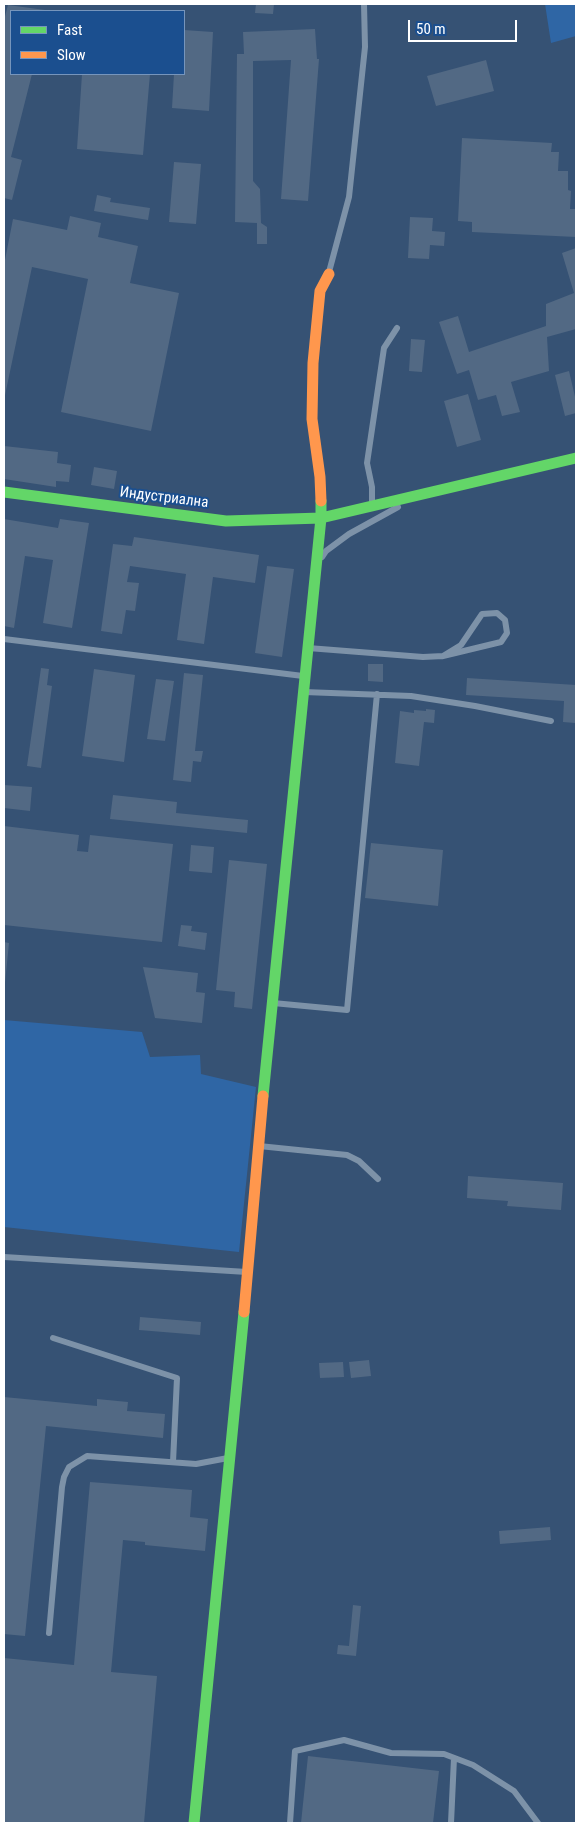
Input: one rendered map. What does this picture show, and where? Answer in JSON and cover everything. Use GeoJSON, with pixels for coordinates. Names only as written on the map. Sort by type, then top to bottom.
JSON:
{"type":"FeatureCollection","features":[{"type":"Feature","properties":{"kind":"street"},"geometry":{"type":"LineString","coordinates":[[194,1823],[302,692],[321,518],[320,476],[312,418],[313,363],[320,291],[329,274]]}},
{"type":"Feature","properties":{"kind":"street","name":"Индустриална"},"geometry":{"type":"LineString","coordinates":[[4,492],[226,521],[321,518],[576,458]]}},
{"type":"Feature","properties":{"kind":"lane"},"geometry":{"type":"LineString","coordinates":[[329,274],[348,198],[365,47],[364,4]]}},
{"type":"Feature","properties":{"kind":"lane"},"geometry":{"type":"LineString","coordinates":[[372,507],[372,486],[367,463],[384,348],[397,328]]}},
{"type":"Feature","properties":{"kind":"lane"},"geometry":{"type":"LineString","coordinates":[[316,567],[326,551],[348,534],[419,496]]}},
{"type":"Feature","properties":{"kind":"lane"},"geometry":{"type":"LineString","coordinates":[[307,648],[423,657],[443,656],[501,642],[507,633],[505,620],[496,613],[482,614],[461,645],[443,656]]}},
{"type":"Feature","properties":{"kind":"lane"},"geometry":{"type":"LineString","coordinates":[[4,639],[304,676]]}},
{"type":"Feature","properties":{"kind":"lane"},"geometry":{"type":"LineString","coordinates":[[302,692],[378,694],[475,706],[551,721]]}},
{"type":"Feature","properties":{"kind":"lane"},"geometry":{"type":"LineString","coordinates":[[273,1003],[347,1010],[378,694]]}},
{"type":"Feature","properties":{"kind":"lane"},"geometry":{"type":"LineString","coordinates":[[258,1146],[347,1154],[359,1161],[378,1179]]}},
{"type":"Feature","properties":{"kind":"lane"},"geometry":{"type":"LineString","coordinates":[[4,1257],[248,1272]]}},
{"type":"Feature","properties":{"kind":"lane"},"geometry":{"type":"LineString","coordinates":[[53,1338],[177,1378],[173,1462]]}},
{"type":"Feature","properties":{"kind":"lane"},"geometry":{"type":"LineString","coordinates":[[50,1633],[62,1488],[64,1477],[69,1467],[87,1456],[98,1455],[196,1464],[230,1458]]}},
{"type":"Feature","properties":{"kind":"lane"},"geometry":{"type":"LineString","coordinates":[[290,1823],[295,1751],[344,1740],[391,1754],[444,1754],[473,1765],[514,1791],[538,1823]]}},
{"type":"Feature","properties":{"kind":"lane"},"geometry":{"type":"LineString","coordinates":[[451,1823],[454,1758]]}},
{"type":"Feature","properties":{"kind":"shaded area"},"geometry":{"type":"Polygon","coordinates":[[[545,4],[576,4],[576,36],[551,43],[545,4]]]}},
{"type":"Feature","properties":{"kind":"shaded area"},"geometry":{"type":"Polygon","coordinates":[[[4,1020],[142,1032],[150,1057],[200,1055],[201,1074],[256,1087],[239,1252],[4,1227],[4,1020]]]}},
{"type":"Feature","properties":{"kind":"building"},"geometry":{"type":"Polygon","coordinates":[[[256,4],[274,4],[273,14],[255,13],[256,4]]]}},
{"type":"Feature","properties":{"kind":"building"},"geometry":{"type":"Polygon","coordinates":[[[8,5],[45,10],[10,10],[10,75],[32,75],[11,157],[22,160],[12,200],[4,198],[4,20],[8,5]]]}},
{"type":"Feature","properties":{"kind":"building"},"geometry":{"type":"Polygon","coordinates":[[[315,29],[317,59],[319,59],[308,201],[281,199],[291,60],[253,61],[253,181],[260,189],[261,223],[267,227],[267,244],[257,244],[257,223],[235,222],[237,54],[244,54],[243,32],[315,29]]]}},
{"type":"Feature","properties":{"kind":"building"},"geometry":{"type":"Polygon","coordinates":[[[185,30],[213,32],[209,111],[172,108],[174,75],[185,75],[185,30]]]}},
{"type":"Feature","properties":{"kind":"building"},"geometry":{"type":"Polygon","coordinates":[[[486,60],[494,91],[436,106],[427,76],[486,60]]]}},
{"type":"Feature","properties":{"kind":"building"},"geometry":{"type":"Polygon","coordinates":[[[82,75],[150,75],[143,155],[77,149],[82,75]]]}},
{"type":"Feature","properties":{"kind":"building"},"geometry":{"type":"Polygon","coordinates":[[[462,138],[552,143],[551,152],[559,152],[558,171],[568,171],[568,190],[571,191],[570,209],[576,209],[576,237],[472,232],[472,222],[458,221],[462,138]]]}},
{"type":"Feature","properties":{"kind":"building"},"geometry":{"type":"Polygon","coordinates":[[[174,162],[201,164],[196,224],[169,222],[174,162]]]}},
{"type":"Feature","properties":{"kind":"building"},"geometry":{"type":"Polygon","coordinates":[[[97,195],[111,198],[110,202],[150,208],[148,220],[94,211],[97,195]]]}},
{"type":"Feature","properties":{"kind":"building"},"geometry":{"type":"Polygon","coordinates":[[[70,216],[101,223],[98,237],[138,246],[130,283],[179,293],[151,431],[61,412],[88,279],[32,267],[4,400],[4,265],[13,219],[67,230],[70,216]]]}},
{"type":"Feature","properties":{"kind":"building"},"geometry":{"type":"Polygon","coordinates":[[[410,217],[433,218],[432,231],[445,232],[444,246],[430,245],[429,259],[408,258],[410,217]]]}},
{"type":"Feature","properties":{"kind":"building"},"geometry":{"type":"Polygon","coordinates":[[[576,248],[576,329],[547,337],[549,371],[511,382],[520,412],[502,416],[496,395],[478,400],[469,370],[457,374],[439,322],[458,316],[469,352],[546,326],[546,304],[574,293],[562,253],[576,248]]]}},
{"type":"Feature","properties":{"kind":"building"},"geometry":{"type":"Polygon","coordinates":[[[411,339],[425,340],[422,372],[409,371],[411,339]]]}},
{"type":"Feature","properties":{"kind":"building"},"geometry":{"type":"Polygon","coordinates":[[[569,371],[576,401],[576,413],[565,416],[555,375],[569,371]]]}},
{"type":"Feature","properties":{"kind":"building"},"geometry":{"type":"Polygon","coordinates":[[[468,394],[481,440],[457,447],[444,401],[468,394]]]}},
{"type":"Feature","properties":{"kind":"building"},"geometry":{"type":"Polygon","coordinates":[[[4,446],[58,452],[57,463],[71,465],[69,482],[56,481],[56,487],[4,479],[4,446]]]}},
{"type":"Feature","properties":{"kind":"building"},"geometry":{"type":"Polygon","coordinates":[[[94,467],[117,471],[114,489],[91,485],[94,467]]]}},
{"type":"Feature","properties":{"kind":"building"},"geometry":{"type":"Polygon","coordinates":[[[4,519],[58,528],[60,519],[89,523],[72,628],[43,623],[53,560],[25,556],[14,628],[4,626],[4,519]]]}},
{"type":"Feature","properties":{"kind":"building"},"geometry":{"type":"Polygon","coordinates":[[[134,537],[259,555],[255,583],[213,577],[204,644],[177,640],[186,574],[130,566],[127,582],[139,583],[135,611],[126,610],[122,634],[101,631],[113,544],[132,546],[134,537]]]}},
{"type":"Feature","properties":{"kind":"building"},"geometry":{"type":"Polygon","coordinates":[[[267,566],[294,569],[282,657],[255,653],[267,566]]]}},
{"type":"Feature","properties":{"kind":"building"},"geometry":{"type":"Polygon","coordinates":[[[368,664],[383,664],[383,682],[368,681],[368,664]]]}},
{"type":"Feature","properties":{"kind":"building"},"geometry":{"type":"Polygon","coordinates":[[[41,668],[49,669],[47,685],[52,686],[41,768],[27,766],[41,668]]]}},
{"type":"Feature","properties":{"kind":"building"},"geometry":{"type":"Polygon","coordinates":[[[94,669],[135,675],[124,762],[82,756],[94,669]]]}},
{"type":"Feature","properties":{"kind":"building"},"geometry":{"type":"Polygon","coordinates":[[[184,673],[203,675],[195,751],[203,751],[201,762],[193,761],[191,782],[173,780],[184,673]]]}},
{"type":"Feature","properties":{"kind":"building"},"geometry":{"type":"Polygon","coordinates":[[[467,678],[576,685],[575,723],[563,722],[564,701],[466,695],[467,678]]]}},
{"type":"Feature","properties":{"kind":"building"},"geometry":{"type":"Polygon","coordinates":[[[156,679],[174,681],[165,741],[147,739],[156,679]]]}},
{"type":"Feature","properties":{"kind":"building"},"geometry":{"type":"Polygon","coordinates":[[[426,709],[435,710],[434,723],[424,722],[419,766],[395,763],[400,711],[414,713],[414,710],[426,711],[426,709]]]}},
{"type":"Feature","properties":{"kind":"building"},"geometry":{"type":"Polygon","coordinates":[[[4,785],[32,787],[30,811],[4,808],[4,785]]]}},
{"type":"Feature","properties":{"kind":"building"},"geometry":{"type":"Polygon","coordinates":[[[113,795],[177,802],[176,813],[248,820],[247,833],[110,819],[113,795]]]}},
{"type":"Feature","properties":{"kind":"building"},"geometry":{"type":"Polygon","coordinates":[[[4,826],[79,835],[77,851],[88,852],[90,835],[173,844],[162,942],[4,925],[4,826]]]}},
{"type":"Feature","properties":{"kind":"building"},"geometry":{"type":"Polygon","coordinates":[[[371,843],[443,850],[438,906],[365,898],[371,843]]]}},
{"type":"Feature","properties":{"kind":"building"},"geometry":{"type":"Polygon","coordinates":[[[191,845],[214,847],[212,873],[189,871],[191,845]]]}},
{"type":"Feature","properties":{"kind":"building"},"geometry":{"type":"Polygon","coordinates":[[[229,860],[267,864],[252,1009],[234,1007],[235,992],[216,990],[229,860]]]}},
{"type":"Feature","properties":{"kind":"building"},"geometry":{"type":"Polygon","coordinates":[[[181,925],[192,926],[191,931],[207,933],[205,950],[178,946],[181,925]]]}},
{"type":"Feature","properties":{"kind":"building"},"geometry":{"type":"Polygon","coordinates":[[[4,942],[9,943],[5,983],[4,983],[4,942]]]}},
{"type":"Feature","properties":{"kind":"building"},"geometry":{"type":"Polygon","coordinates":[[[143,967],[198,973],[196,992],[205,993],[202,1023],[155,1018],[143,967]]]}},
{"type":"Feature","properties":{"kind":"building"},"geometry":{"type":"Polygon","coordinates":[[[468,1176],[563,1183],[561,1210],[507,1206],[508,1201],[467,1198],[468,1176]]]}},
{"type":"Feature","properties":{"kind":"building"},"geometry":{"type":"Polygon","coordinates":[[[140,1317],[201,1322],[200,1335],[139,1330],[140,1317]]]}},
{"type":"Feature","properties":{"kind":"building"},"geometry":{"type":"Polygon","coordinates":[[[369,1360],[371,1376],[351,1378],[349,1362],[369,1360]]]}},
{"type":"Feature","properties":{"kind":"building"},"geometry":{"type":"Polygon","coordinates":[[[343,1362],[344,1377],[320,1378],[319,1363],[343,1362]]]}},
{"type":"Feature","properties":{"kind":"building"},"geometry":{"type":"Polygon","coordinates":[[[4,1397],[97,1406],[97,1399],[128,1402],[127,1411],[165,1414],[163,1438],[46,1426],[25,1636],[4,1634],[4,1397]]]}},
{"type":"Feature","properties":{"kind":"building"},"geometry":{"type":"Polygon","coordinates":[[[90,1482],[192,1490],[190,1517],[208,1519],[205,1551],[145,1545],[145,1542],[123,1540],[111,1672],[157,1676],[144,1823],[4,1823],[4,1658],[74,1665],[90,1482]]]}},
{"type":"Feature","properties":{"kind":"building"},"geometry":{"type":"Polygon","coordinates":[[[550,1527],[551,1540],[500,1544],[499,1531],[550,1527]]]}},
{"type":"Feature","properties":{"kind":"building"},"geometry":{"type":"Polygon","coordinates":[[[353,1605],[361,1606],[356,1656],[337,1654],[338,1645],[349,1646],[353,1605]]]}},
{"type":"Feature","properties":{"kind":"building"},"geometry":{"type":"Polygon","coordinates":[[[308,1756],[439,1771],[433,1823],[301,1823],[308,1756]]]}},
{"type":"Feature","properties":{"kind":"traffic: fast"},"geometry":{"type":"LineString","coordinates":[[4,492],[226,521],[321,518],[576,458]]}},
{"type":"Feature","properties":{"kind":"traffic: fast"},"geometry":{"type":"LineString","coordinates":[[263,1096],[321,518],[321,501]]}},
{"type":"Feature","properties":{"kind":"traffic: fast"},"geometry":{"type":"LineString","coordinates":[[194,1823],[244,1312]]}},
{"type":"Feature","properties":{"kind":"traffic: slow"},"geometry":{"type":"LineString","coordinates":[[321,501],[320,477],[312,419],[313,363],[320,291],[329,274]]}},
{"type":"Feature","properties":{"kind":"traffic: slow"},"geometry":{"type":"LineString","coordinates":[[244,1312],[263,1096]]}}]}
